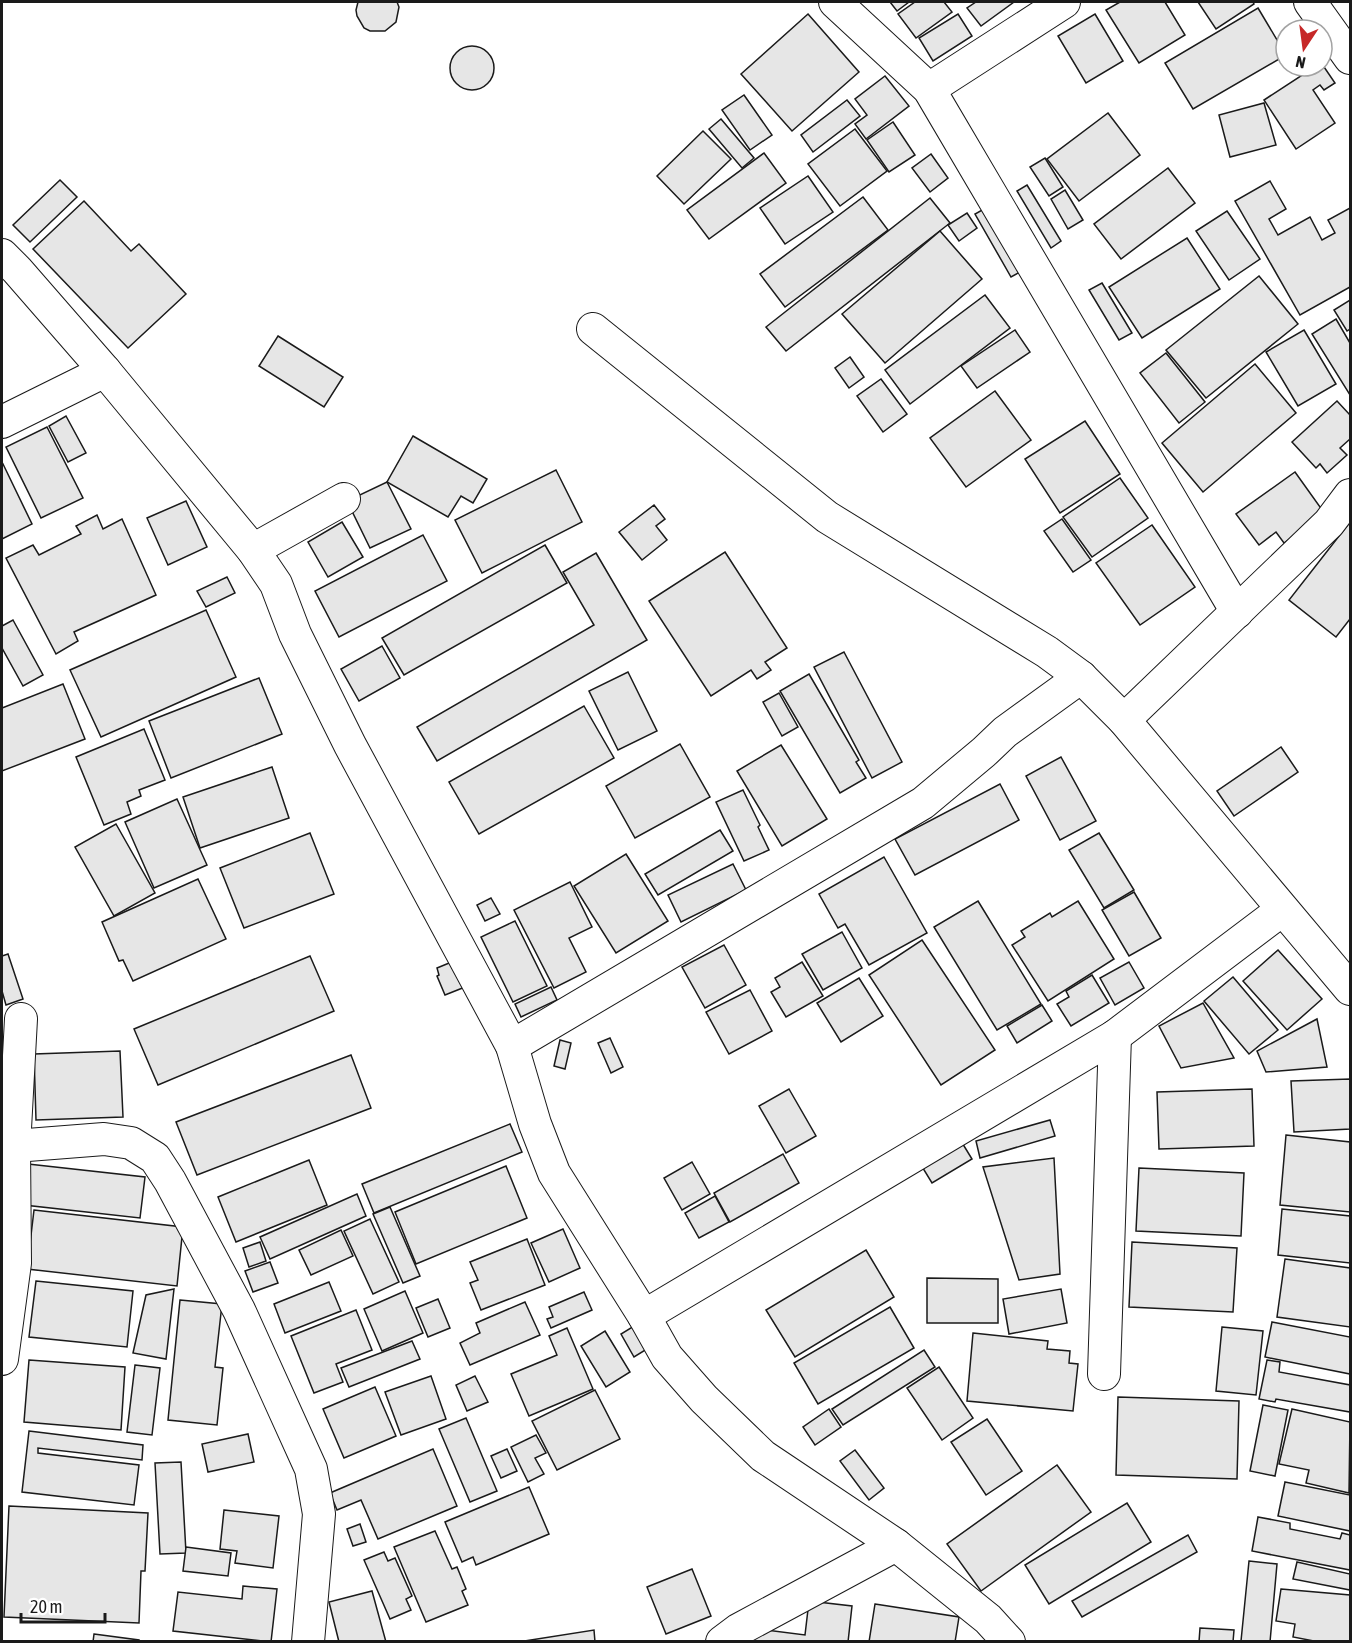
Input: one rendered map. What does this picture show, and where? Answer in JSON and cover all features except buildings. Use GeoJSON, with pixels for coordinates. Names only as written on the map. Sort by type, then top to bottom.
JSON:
{"type":"FeatureCollection","features":[{"type":"Feature","properties":{"kind":"street"},"geometry":{"type":"LineString","coordinates":[[835,2],[929,89],[1237,612]]}},
{"type":"Feature","properties":{"kind":"street"},"geometry":{"type":"LineString","coordinates":[[929,89],[1064,2]]}},
{"type":"Feature","properties":{"kind":"street"},"geometry":{"type":"LineString","coordinates":[[1310,2],[1350,58]]}},
{"type":"Feature","properties":{"kind":"street"},"geometry":{"type":"LineString","coordinates":[[2,255],[105,371],[253,550],[276,584],[295,634],[350,745],[512,1046],[535,1124],[554,1173],[644,1316],[667,1357],[704,1399],[763,1456],[896,1545],[988,1619],[1009,1641]]}},
{"type":"Feature","properties":{"kind":"street"},"geometry":{"type":"LineString","coordinates":[[593,329],[827,517],[1047,652],[1081,677],[1124,720],[1350,989]]}},
{"type":"Feature","properties":{"kind":"street"},"geometry":{"type":"LineString","coordinates":[[2,422],[105,371]]}},
{"type":"Feature","properties":{"kind":"street"},"geometry":{"type":"LineString","coordinates":[[1124,720],[1329,523],[1350,495]]}},
{"type":"Feature","properties":{"kind":"street"},"geometry":{"type":"LineString","coordinates":[[253,550],[344,499]]}},
{"type":"Feature","properties":{"kind":"street"},"geometry":{"type":"LineString","coordinates":[[512,1046],[923,803],[1005,732],[1081,677]]}},
{"type":"Feature","properties":{"kind":"street"},"geometry":{"type":"LineString","coordinates":[[644,1316],[1115,1036],[1282,910]]}},
{"type":"Feature","properties":{"kind":"street"},"geometry":{"type":"LineString","coordinates":[[2,1359],[15,1263],[8,1147],[21,1019]]}},
{"type":"Feature","properties":{"kind":"street"},"geometry":{"type":"LineString","coordinates":[[1104,1374],[1115,1036]]}},
{"type":"Feature","properties":{"kind":"street"},"geometry":{"type":"LineString","coordinates":[[8,1147],[104,1139],[131,1143],[155,1158],[170,1181],[239,1310],[311,1468],[320,1514],[308,1641]]}},
{"type":"Feature","properties":{"kind":"street"},"geometry":{"type":"LineString","coordinates":[[722,1641],[738,1630],[896,1545]]}}]}
